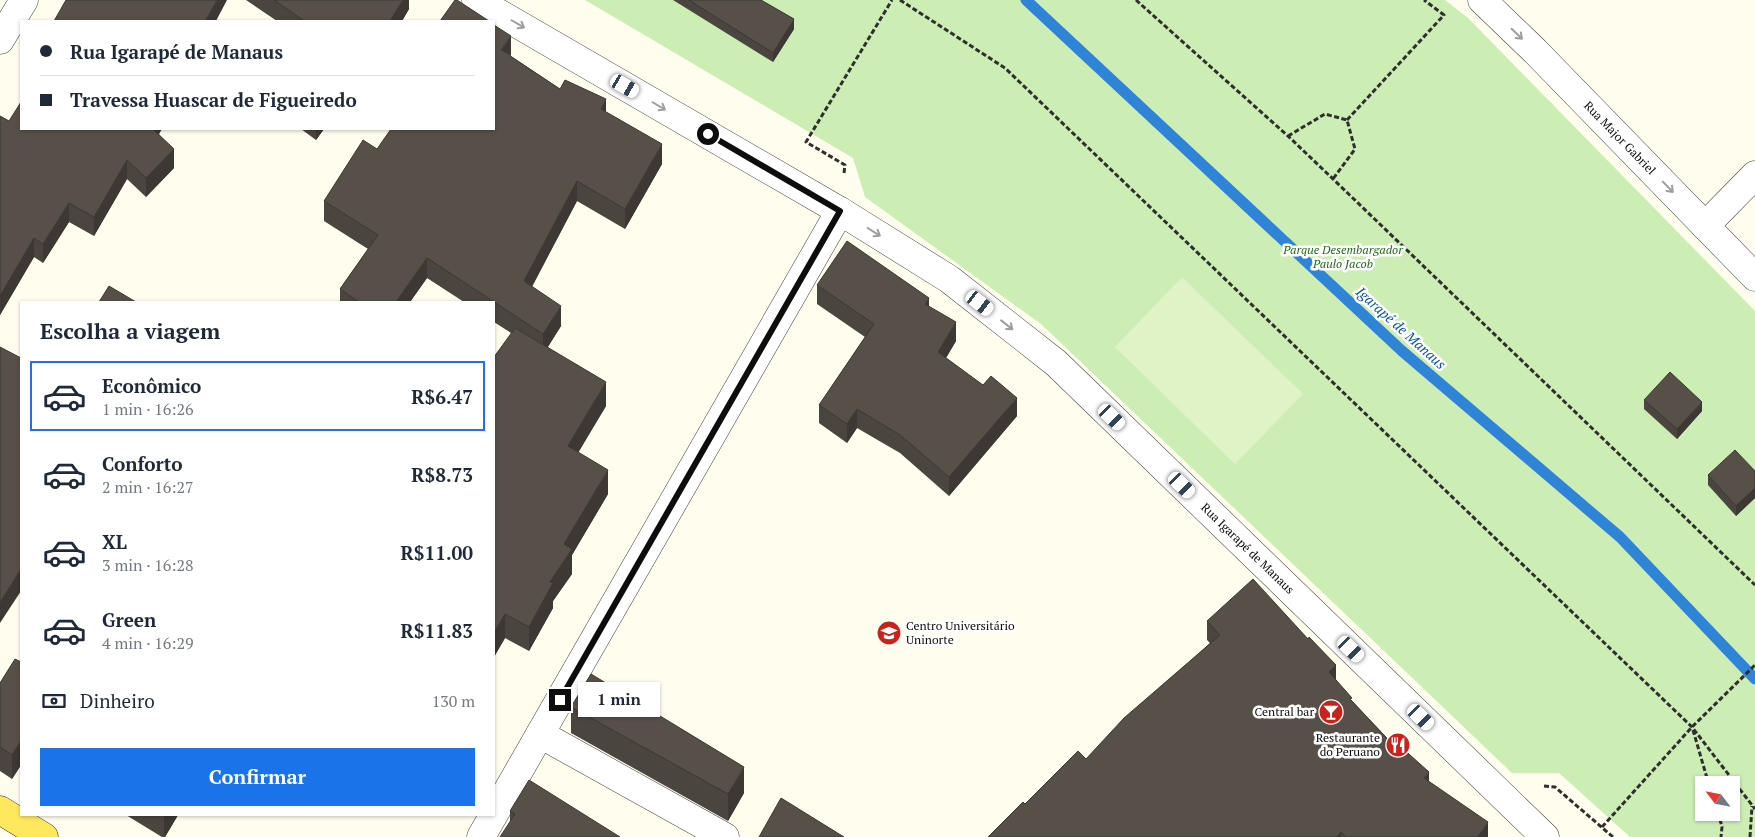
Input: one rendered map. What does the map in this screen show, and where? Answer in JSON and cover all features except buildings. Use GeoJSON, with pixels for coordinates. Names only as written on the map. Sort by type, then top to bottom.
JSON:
{"type":"FeatureCollection","features":[{"type":"Feature","properties":{"kind":"main road"},"geometry":{"type":"LineString","coordinates":[[0,810],[44,837]]}},
{"type":"Feature","properties":{"kind":"street"},"geometry":{"type":"LineString","coordinates":[[0,40],[24,0]]}},
{"type":"Feature","properties":{"kind":"street","name":"Rua Igarapé de Manaus"},"geometry":{"type":"LineString","coordinates":[[476,0],[840,211],[949,279],[1056,363],[1544,837]]}},
{"type":"Feature","properties":{"kind":"street","name":"Rua Major Gabriel"},"geometry":{"type":"LineString","coordinates":[[1482,0],[1535,51],[1755,277]]}},
{"type":"Feature","properties":{"kind":"street"},"geometry":{"type":"LineString","coordinates":[[1705,226],[1755,175]]}},
{"type":"Feature","properties":{"kind":"street"},"geometry":{"type":"LineString","coordinates":[[495,813],[840,211]]}},
{"type":"Feature","properties":{"kind":"street"},"geometry":{"type":"LineString","coordinates":[[540,734],[725,837]]}},
{"type":"Feature","properties":{"kind":"street"},"geometry":{"type":"LineString","coordinates":[[481,837],[493,816]]}},
{"type":"Feature","properties":{"kind":"path"},"geometry":{"type":"LineString","coordinates":[[840,211],[845,166],[806,142],[892,0]]}},
{"type":"Feature","properties":{"kind":"path"},"geometry":{"type":"LineString","coordinates":[[900,0],[1005,68],[1692,727],[1755,809]]}},
{"type":"Feature","properties":{"kind":"path"},"geometry":{"type":"LineString","coordinates":[[1136,0],[1288,136],[1755,585]]}},
{"type":"Feature","properties":{"kind":"path"},"geometry":{"type":"LineString","coordinates":[[1347,120],[1444,15],[1424,0]]}},
{"type":"Feature","properties":{"kind":"path"},"geometry":{"type":"LineString","coordinates":[[1288,136],[1325,114],[1347,120]]}},
{"type":"Feature","properties":{"kind":"path"},"geometry":{"type":"LineString","coordinates":[[1333,179],[1355,149],[1347,120]]}},
{"type":"Feature","properties":{"kind":"path"},"geometry":{"type":"LineString","coordinates":[[1602,827],[1692,727],[1755,665]]}},
{"type":"Feature","properties":{"kind":"path"},"geometry":{"type":"LineString","coordinates":[[1692,727],[1707,776]]}},
{"type":"Feature","properties":{"kind":"path"},"geometry":{"type":"LineString","coordinates":[[1750,837],[1752,806]]}},
{"type":"Feature","properties":{"kind":"path"},"geometry":{"type":"LineString","coordinates":[[1720,821],[1721,837]]}},
{"type":"Feature","properties":{"kind":"green space","name":"Parque Desembargador Paulo Jacob"},"geometry":{"type":"Polygon","coordinates":[[[585,0],[1445,0],[1468,18],[1755,311],[1755,837],[1630,837],[1559,773],[1512,773],[1041,324],[865,197],[853,158],[585,0]]]}},
{"type":"Feature","properties":{"kind":"green space"},"geometry":{"type":"Polygon","coordinates":[[[1182,277],[1303,394],[1235,464],[1115,347],[1182,277]]]}},
{"type":"Feature","properties":{"kind":"waterway","name":"Igarapé de Manaus"},"geometry":{"type":"LineString","coordinates":[[1026,0],[1402,351],[1620,537],[1755,679]]}},
{"type":"Feature","properties":{"kind":"place","name":"Centro Universitário Uninorte"},"geometry":{"type":"Point","coordinates":[889,633]}},
{"type":"Feature","properties":{"kind":"place","name":"Central bar"},"geometry":{"type":"Point","coordinates":[1331,712]}},
{"type":"Feature","properties":{"kind":"place","name":"Restaurante do Peruano"},"geometry":{"type":"Point","coordinates":[1398,745]}},
{"type":"Feature","properties":{"kind":"route"},"geometry":{"type":"LineString","coordinates":[[560,700],[840,211],[708,134]]}}]}
